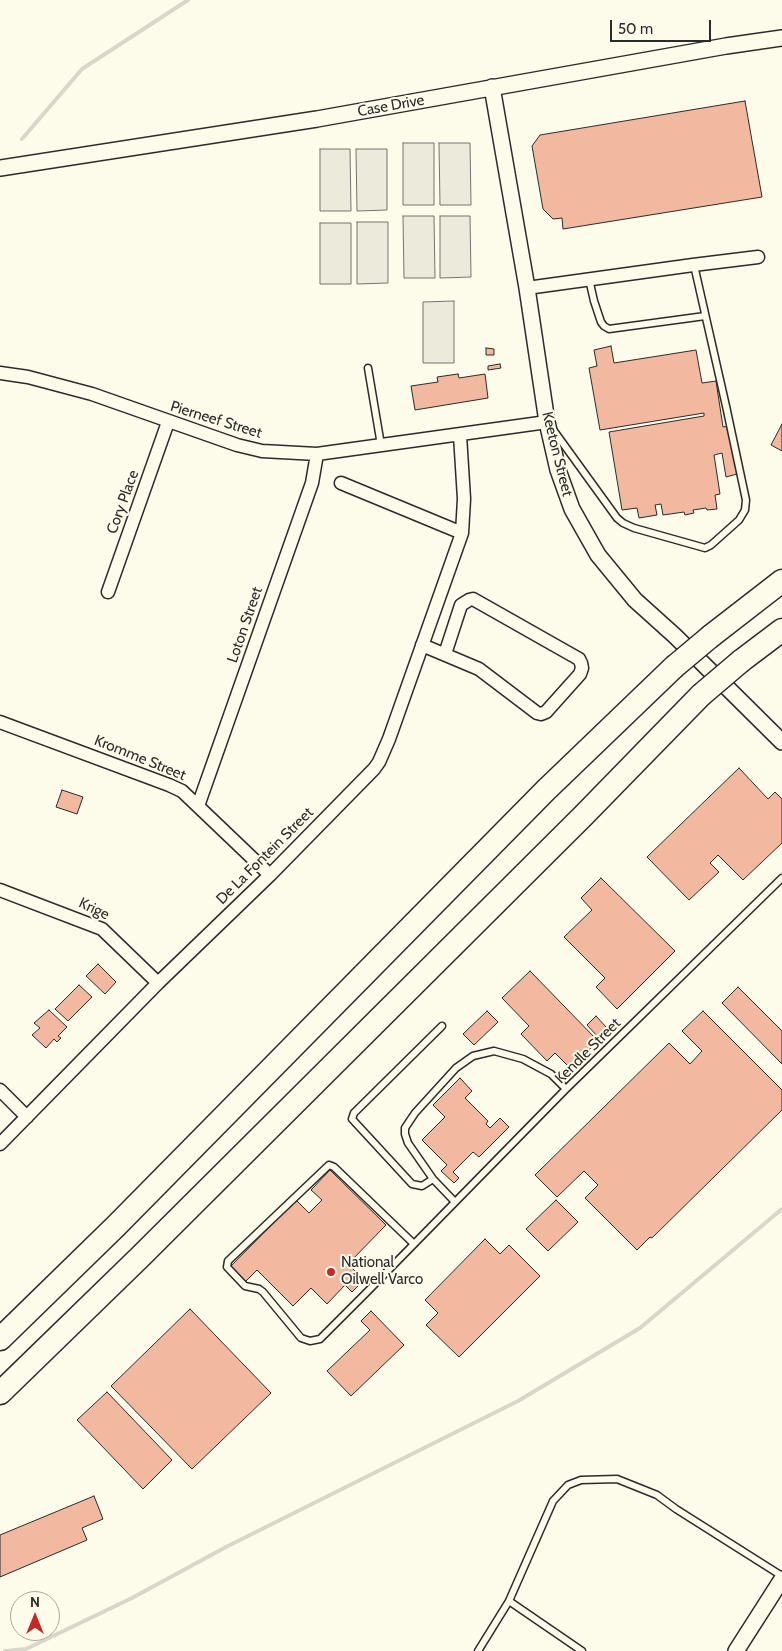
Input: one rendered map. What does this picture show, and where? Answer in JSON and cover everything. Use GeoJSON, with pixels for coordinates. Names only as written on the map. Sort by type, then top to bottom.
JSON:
{"type":"FeatureCollection","features":[{"type":"Feature","properties":{"kind":"highway"},"geometry":{"type":"LineString","coordinates":[[731,621],[782,572]]}},
{"type":"Feature","properties":{"kind":"highway"},"geometry":{"type":"LineString","coordinates":[[0,1339],[116,1226],[546,790],[674,667],[782,581]]}},
{"type":"Feature","properties":{"kind":"highway"},"geometry":{"type":"LineString","coordinates":[[0,1393],[140,1257],[584,815],[782,630]]}},
{"type":"Feature","properties":{"kind":"highway"},"geometry":{"type":"LineString","coordinates":[[744,667],[782,645]]}},
{"type":"Feature","properties":{"kind":"street","name":"Case Drive"},"geometry":{"type":"LineString","coordinates":[[0,168],[317,119],[726,46],[782,38]]}},
{"type":"Feature","properties":{"kind":"street","name":"Keeton Street"},"geometry":{"type":"LineString","coordinates":[[492,87],[527,288],[547,422],[558,470],[572,509],[598,555],[635,600],[782,742]]}},
{"type":"Feature","properties":{"kind":"street"},"geometry":{"type":"LineString","coordinates":[[527,288],[758,257]]}},
{"type":"Feature","properties":{"kind":"street","name":"Pierneef Street"},"geometry":{"type":"LineString","coordinates":[[0,373],[28,377],[92,394],[250,449],[317,454],[547,422]]}},
{"type":"Feature","properties":{"kind":"street","name":"Cory Place"},"geometry":{"type":"LineString","coordinates":[[108,592],[168,422]]}},
{"type":"Feature","properties":{"kind":"street","name":"De La Fontein Street"},"geometry":{"type":"LineString","coordinates":[[0,1144],[158,983],[270,875],[379,762],[390,739],[462,532],[464,500],[460,435]]}},
{"type":"Feature","properties":{"kind":"street","name":"Loton Street"},"geometry":{"type":"LineString","coordinates":[[198,806],[312,483],[317,454]]}},
{"type":"Feature","properties":{"kind":"street"},"geometry":{"type":"LineString","coordinates":[[340,483],[462,532]]}},
{"type":"Feature","properties":{"kind":"street"},"geometry":{"type":"LineString","coordinates":[[422,645],[486,673],[537,713],[541,714],[546,712],[580,674],[582,668],[582,662],[579,659],[473,599],[461,605],[445,654]]}},
{"type":"Feature","properties":{"kind":"street","name":"Kromme Street"},"geometry":{"type":"LineString","coordinates":[[0,722],[169,785],[182,792],[270,875]]}},
{"type":"Feature","properties":{"kind":"street","name":"Krige"},"geometry":{"type":"LineString","coordinates":[[0,890],[102,929],[158,983]]}},
{"type":"Feature","properties":{"kind":"street"},"geometry":{"type":"LineString","coordinates":[[0,1090],[27,1117]]}},
{"type":"Feature","properties":{"kind":"street"},"geometry":{"type":"LineString","coordinates":[[736,1651],[782,1577]]}},
{"type":"Feature","properties":{"kind":"lane"},"geometry":{"type":"LineString","coordinates":[[547,422],[617,518],[623,523],[634,528],[705,548],[739,520],[745,510],[746,500],[694,265]]}},
{"type":"Feature","properties":{"kind":"lane"},"geometry":{"type":"LineString","coordinates":[[589,279],[601,322],[610,329],[705,316]]}},
{"type":"Feature","properties":{"kind":"lane"},"geometry":{"type":"LineString","coordinates":[[368,368],[381,446]]}},
{"type":"Feature","properties":{"kind":"lane","name":"Kendle Street"},"geometry":{"type":"LineString","coordinates":[[414,1244],[334,1167],[328,1165],[228,1261],[227,1267],[245,1286],[263,1292],[301,1338],[313,1342],[320,1338],[414,1244],[566,1089],[782,878]]}},
{"type":"Feature","properties":{"kind":"lane"},"geometry":{"type":"LineString","coordinates":[[433,1179],[422,1186],[412,1184],[354,1122],[352,1117],[442,1026]]}},
{"type":"Feature","properties":{"kind":"lane"},"geometry":{"type":"LineString","coordinates":[[455,1202],[433,1179],[408,1143],[405,1128],[415,1113],[456,1068],[473,1056],[494,1051],[523,1059],[551,1074],[566,1089]]}},
{"type":"Feature","properties":{"kind":"lane"},"geometry":{"type":"LineString","coordinates":[[478,1651],[510,1601],[553,1501],[568,1484],[581,1480],[617,1479],[658,1495],[676,1509],[782,1577]]}},
{"type":"Feature","properties":{"kind":"lane"},"geometry":{"type":"LineString","coordinates":[[510,1601],[582,1651]]}},
{"type":"Feature","properties":{"kind":"shaded area"},"geometry":{"type":"Polygon","coordinates":[[[403,143],[434,143],[434,205],[403,205],[403,143]]]}},
{"type":"Feature","properties":{"kind":"shaded area"},"geometry":{"type":"Polygon","coordinates":[[[439,143],[470,143],[471,205],[440,205],[439,143]]]}},
{"type":"Feature","properties":{"kind":"shaded area"},"geometry":{"type":"Polygon","coordinates":[[[320,149],[350,149],[351,211],[320,211],[320,149]]]}},
{"type":"Feature","properties":{"kind":"shaded area"},"geometry":{"type":"Polygon","coordinates":[[[356,149],[387,149],[387,210],[357,211],[356,149]]]}},
{"type":"Feature","properties":{"kind":"shaded area"},"geometry":{"type":"Polygon","coordinates":[[[403,216],[434,216],[435,278],[404,278],[403,216]]]}},
{"type":"Feature","properties":{"kind":"shaded area"},"geometry":{"type":"Polygon","coordinates":[[[440,216],[470,216],[471,277],[440,278],[440,216]]]}},
{"type":"Feature","properties":{"kind":"shaded area"},"geometry":{"type":"Polygon","coordinates":[[[357,222],[388,222],[388,283],[357,284],[357,222]]]}},
{"type":"Feature","properties":{"kind":"shaded area"},"geometry":{"type":"Polygon","coordinates":[[[320,223],[351,223],[351,284],[320,284],[320,223]]]}},
{"type":"Feature","properties":{"kind":"shaded area"},"geometry":{"type":"Polygon","coordinates":[[[454,301],[454,363],[423,363],[423,302],[454,301]]]}},
{"type":"Feature","properties":{"kind":"building"},"geometry":{"type":"Polygon","coordinates":[[[745,101],[762,197],[563,229],[562,218],[553,219],[543,209],[532,146],[540,135],[745,101]]]}},
{"type":"Feature","properties":{"kind":"building"},"geometry":{"type":"Polygon","coordinates":[[[611,346],[614,363],[696,350],[702,383],[716,381],[723,427],[729,426],[737,474],[726,477],[722,453],[714,455],[720,494],[715,495],[717,509],[693,510],[694,513],[685,515],[684,512],[663,515],[661,504],[655,505],[657,515],[639,518],[637,508],[622,510],[609,432],[704,416],[704,413],[600,430],[589,368],[597,366],[594,350],[611,346]]]}},
{"type":"Feature","properties":{"kind":"building"},"geometry":{"type":"Polygon","coordinates":[[[486,348],[494,349],[494,355],[486,355],[486,348]]]}},
{"type":"Feature","properties":{"kind":"building"},"geometry":{"type":"Polygon","coordinates":[[[500,364],[501,368],[488,370],[488,366],[500,364]]]}},
{"type":"Feature","properties":{"kind":"building"},"geometry":{"type":"Polygon","coordinates":[[[458,374],[459,378],[485,374],[488,398],[415,410],[411,386],[438,382],[437,377],[458,374]]]}},
{"type":"Feature","properties":{"kind":"building"},"geometry":{"type":"Polygon","coordinates":[[[782,424],[782,451],[771,445],[782,424]]]}},
{"type":"Feature","properties":{"kind":"building"},"geometry":{"type":"Polygon","coordinates":[[[739,768],[768,799],[775,792],[782,799],[782,843],[743,880],[718,855],[710,863],[719,872],[689,900],[647,857],[739,768]]]}},
{"type":"Feature","properties":{"kind":"building"},"geometry":{"type":"Polygon","coordinates":[[[62,790],[83,797],[77,814],[56,807],[62,790]]]}},
{"type":"Feature","properties":{"kind":"building"},"geometry":{"type":"Polygon","coordinates":[[[601,878],[675,951],[617,1009],[596,987],[605,978],[564,937],[592,910],[581,898],[601,878]]]}},
{"type":"Feature","properties":{"kind":"building"},"geometry":{"type":"Polygon","coordinates":[[[98,964],[116,982],[105,994],[86,976],[98,964]]]}},
{"type":"Feature","properties":{"kind":"building"},"geometry":{"type":"Polygon","coordinates":[[[530,971],[598,1041],[570,1068],[555,1053],[547,1061],[521,1034],[529,1026],[502,998],[530,971]]]}},
{"type":"Feature","properties":{"kind":"building"},"geometry":{"type":"Polygon","coordinates":[[[79,985],[92,997],[68,1021],[55,1009],[79,985]]]}},
{"type":"Feature","properties":{"kind":"building"},"geometry":{"type":"Polygon","coordinates":[[[738,987],[782,1031],[782,1064],[722,1003],[738,987]]]}},
{"type":"Feature","properties":{"kind":"building"},"geometry":{"type":"Polygon","coordinates":[[[49,1010],[67,1027],[58,1036],[61,1038],[57,1042],[54,1039],[46,1048],[32,1035],[40,1028],[34,1023],[49,1010]]]}},
{"type":"Feature","properties":{"kind":"building"},"geometry":{"type":"Polygon","coordinates":[[[487,1011],[498,1022],[474,1045],[463,1034],[487,1011]]]}},
{"type":"Feature","properties":{"kind":"building"},"geometry":{"type":"Polygon","coordinates":[[[703,1011],[782,1090],[782,1110],[652,1238],[650,1237],[637,1250],[585,1198],[598,1185],[584,1171],[557,1197],[535,1175],[669,1043],[690,1064],[702,1051],[682,1031],[703,1011]]]}},
{"type":"Feature","properties":{"kind":"building"},"geometry":{"type":"Polygon","coordinates":[[[596,1016],[607,1028],[598,1037],[587,1025],[596,1016]]]}},
{"type":"Feature","properties":{"kind":"building"},"geometry":{"type":"Polygon","coordinates":[[[460,1078],[472,1091],[465,1098],[488,1121],[486,1124],[490,1128],[500,1118],[509,1127],[479,1157],[473,1152],[453,1172],[459,1178],[454,1183],[441,1171],[447,1165],[422,1140],[445,1117],[433,1105],[460,1078]]]}},
{"type":"Feature","properties":{"kind":"building"},"geometry":{"type":"Polygon","coordinates":[[[330,1170],[386,1225],[348,1264],[359,1275],[355,1279],[360,1284],[352,1292],[345,1285],[327,1304],[311,1288],[293,1306],[257,1270],[245,1282],[230,1267],[296,1200],[309,1213],[322,1200],[311,1190],[330,1170]]]}},
{"type":"Feature","properties":{"kind":"building"},"geometry":{"type":"Polygon","coordinates":[[[556,1200],[578,1222],[548,1251],[526,1229],[556,1200]]]}},
{"type":"Feature","properties":{"kind":"building"},"geometry":{"type":"Polygon","coordinates":[[[485,1239],[500,1254],[509,1245],[540,1276],[459,1357],[426,1325],[438,1313],[425,1300],[485,1239]]]}},
{"type":"Feature","properties":{"kind":"building"},"geometry":{"type":"Polygon","coordinates":[[[190,1309],[271,1393],[192,1469],[111,1386],[190,1309]]]}},
{"type":"Feature","properties":{"kind":"building"},"geometry":{"type":"Polygon","coordinates":[[[371,1311],[404,1345],[351,1396],[327,1371],[370,1330],[361,1321],[371,1311]]]}},
{"type":"Feature","properties":{"kind":"building"},"geometry":{"type":"Polygon","coordinates":[[[107,1392],[172,1460],[143,1489],[77,1420],[107,1392]]]}},
{"type":"Feature","properties":{"kind":"building"},"geometry":{"type":"Polygon","coordinates":[[[94,1496],[103,1519],[82,1528],[87,1540],[0,1577],[0,1535],[94,1496]]]}},
{"type":"Feature","properties":{"kind":"waterway"},"geometry":{"type":"LineString","coordinates":[[22,139],[82,69],[188,0]]}},
{"type":"Feature","properties":{"kind":"waterway"},"geometry":{"type":"LineString","coordinates":[[5,1651],[26,1649],[132,1598],[226,1547],[518,1401],[640,1328],[782,1209]]}},
{"type":"Feature","properties":{"kind":"place","name":"National Oilwell Varco"},"geometry":{"type":"Point","coordinates":[331,1272]}}]}
